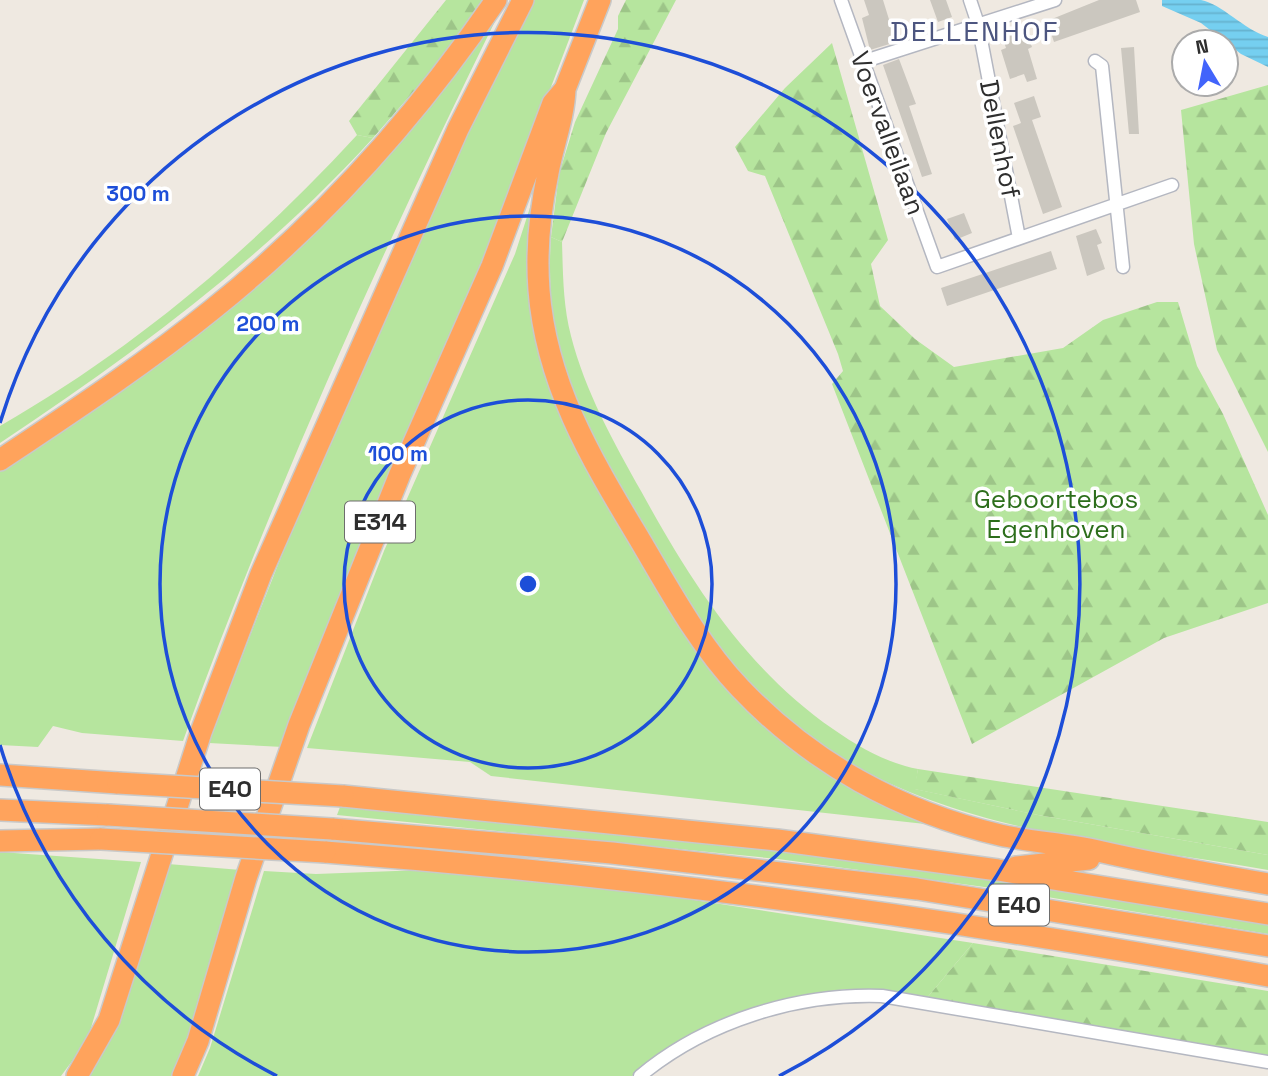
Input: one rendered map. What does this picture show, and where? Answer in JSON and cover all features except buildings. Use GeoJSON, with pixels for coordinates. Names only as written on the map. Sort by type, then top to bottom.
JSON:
{"type":"FeatureCollection","features":[{"type":"Feature","properties":{"kind":"highway"},"geometry":{"type":"LineString","coordinates":[[0,460],[179,336],[298,236],[402,126],[496,0]]}},
{"type":"Feature","properties":{"kind":"highway"},"geometry":{"type":"LineString","coordinates":[[77,1076],[109,1020],[201,732],[261,574],[458,129],[523,0]]}},
{"type":"Feature","properties":{"kind":"highway","name":"E314"},"geometry":{"type":"LineString","coordinates":[[183,1076],[198,1041],[246,878],[299,724],[348,599],[492,265],[553,103],[565,89],[600,0]]}},
{"type":"Feature","properties":{"kind":"highway"},"geometry":{"type":"LineString","coordinates":[[565,89],[564,108],[548,172],[538,246],[539,289],[551,363],[564,402],[598,472],[708,649],[739,687],[785,731],[884,796],[936,817],[1001,835],[1268,884]]}},
{"type":"Feature","properties":{"kind":"highway","name":"E40"},"geometry":{"type":"LineString","coordinates":[[0,775],[343,796],[764,838],[998,870],[1268,914]]}},
{"type":"Feature","properties":{"kind":"highway","name":"E40"},"geometry":{"type":"LineString","coordinates":[[0,810],[332,829],[612,853],[916,889],[1268,946]]}},
{"type":"Feature","properties":{"kind":"highway"},"geometry":{"type":"LineString","coordinates":[[0,841],[102,839],[324,852],[650,882],[1053,940],[1268,976]]}},
{"type":"Feature","properties":{"kind":"highway"},"geometry":{"type":"LineString","coordinates":[[998,870],[1062,860],[1129,860]]}},
{"type":"Feature","properties":{"kind":"street","name":"Voervalleilaan"},"geometry":{"type":"LineString","coordinates":[[841,0],[937,267],[1019,238]]}},
{"type":"Feature","properties":{"kind":"street","name":"Dellenhof"},"geometry":{"type":"LineString","coordinates":[[970,0],[978,24],[1019,238]]}},
{"type":"Feature","properties":{"kind":"street"},"geometry":{"type":"LineString","coordinates":[[862,62],[1055,0]]}},
{"type":"Feature","properties":{"kind":"street"},"geometry":{"type":"LineString","coordinates":[[1095,61],[1102,66],[1123,267]]}},
{"type":"Feature","properties":{"kind":"street"},"geometry":{"type":"LineString","coordinates":[[1019,238],[1172,185]]}},
{"type":"Feature","properties":{"kind":"street"},"geometry":{"type":"LineString","coordinates":[[640,1076],[691,1042],[749,1016],[816,998],[842,995],[882,996],[1268,1062]]}},
{"type":"Feature","properties":{"kind":"green space"},"geometry":{"type":"Polygon","coordinates":[[[446,0],[482,0],[434,68],[373,138],[357,135],[349,121],[446,0]]]}},
{"type":"Feature","properties":{"kind":"green space"},"geometry":{"type":"Polygon","coordinates":[[[531,0],[584,0],[510,195],[354,559],[283,747],[209,743],[282,554],[360,367],[443,182],[531,0]]]}},
{"type":"Feature","properties":{"kind":"green space"},"geometry":{"type":"Polygon","coordinates":[[[626,0],[676,0],[606,133],[562,242],[551,237],[559,174],[575,122],[618,29],[618,16],[626,0]]]}},
{"type":"Feature","properties":{"kind":"green space"},"geometry":{"type":"Polygon","coordinates":[[[500,11],[331,372],[254,555],[183,741],[82,733],[53,726],[38,747],[0,745],[0,470],[229,306],[500,11]]]}},
{"type":"Feature","properties":{"kind":"green space","name":"Geboortebos Egenhoven"},"geometry":{"type":"Polygon","coordinates":[[[832,43],[888,240],[871,264],[880,306],[915,339],[954,367],[1063,348],[1103,320],[1157,302],[1178,302],[1197,366],[1223,414],[1268,515],[1268,603],[1164,638],[972,744],[832,384],[843,371],[838,354],[765,176],[748,171],[735,147],[785,88],[832,43]]]}},
{"type":"Feature","properties":{"kind":"green space"},"geometry":{"type":"Polygon","coordinates":[[[1268,85],[1268,452],[1217,350],[1194,244],[1181,110],[1223,98],[1240,98],[1240,93],[1268,85]]]}},
{"type":"Feature","properties":{"kind":"green space"},"geometry":{"type":"Polygon","coordinates":[[[357,135],[373,138],[331,182],[242,264],[148,339],[0,443],[0,426],[99,364],[190,294],[275,218],[357,135]]]}},
{"type":"Feature","properties":{"kind":"green space"},"geometry":{"type":"Polygon","coordinates":[[[536,189],[539,349],[551,392],[568,434],[600,489],[717,672],[934,825],[491,776],[470,762],[307,748],[384,551],[515,254],[536,189]]]}},
{"type":"Feature","properties":{"kind":"green space"},"geometry":{"type":"Polygon","coordinates":[[[551,237],[562,242],[566,313],[577,356],[592,397],[621,454],[680,558],[723,622],[773,679],[802,705],[863,748],[895,763],[918,769],[915,789],[1038,815],[1268,855],[1268,870],[1062,836],[994,820],[928,799],[865,772],[807,735],[754,689],[720,648],[690,604],[615,477],[582,413],[569,382],[553,315],[551,237]]]}},
{"type":"Feature","properties":{"kind":"green space"},"geometry":{"type":"Polygon","coordinates":[[[918,769],[1268,822],[1268,855],[1038,815],[914,789],[918,769]]]}},
{"type":"Feature","properties":{"kind":"green space"},"geometry":{"type":"Polygon","coordinates":[[[340,807],[617,832],[1001,881],[1268,925],[1268,934],[999,889],[778,859],[337,815],[340,807]]]}},
{"type":"Feature","properties":{"kind":"green space"},"geometry":{"type":"Polygon","coordinates":[[[0,852],[141,862],[87,1041],[61,1076],[0,1076],[0,852]]]}},
{"type":"Feature","properties":{"kind":"green space"},"geometry":{"type":"Polygon","coordinates":[[[168,864],[241,870],[175,1076],[84,1076],[108,1036],[132,982],[168,864]]]}},
{"type":"Feature","properties":{"kind":"green space"},"geometry":{"type":"Polygon","coordinates":[[[422,870],[629,890],[973,943],[926,999],[846,989],[812,994],[748,1011],[644,1066],[632,1076],[198,1076],[210,1048],[264,871],[316,874],[422,870]]]}},
{"type":"Feature","properties":{"kind":"green space"},"geometry":{"type":"Polygon","coordinates":[[[973,943],[1268,991],[1268,1059],[926,999],[973,943]]]}},
{"type":"Feature","properties":{"kind":"water"},"geometry":{"type":"Polygon","coordinates":[[[1162,0],[1201,0],[1225,11],[1268,37],[1268,67],[1240,53],[1240,28],[1207,28],[1162,6],[1162,0]]]}},
{"type":"Feature","properties":{"kind":"district","name":"DELLENHOF"},"geometry":{"type":"Point","coordinates":[975,31]}}]}
